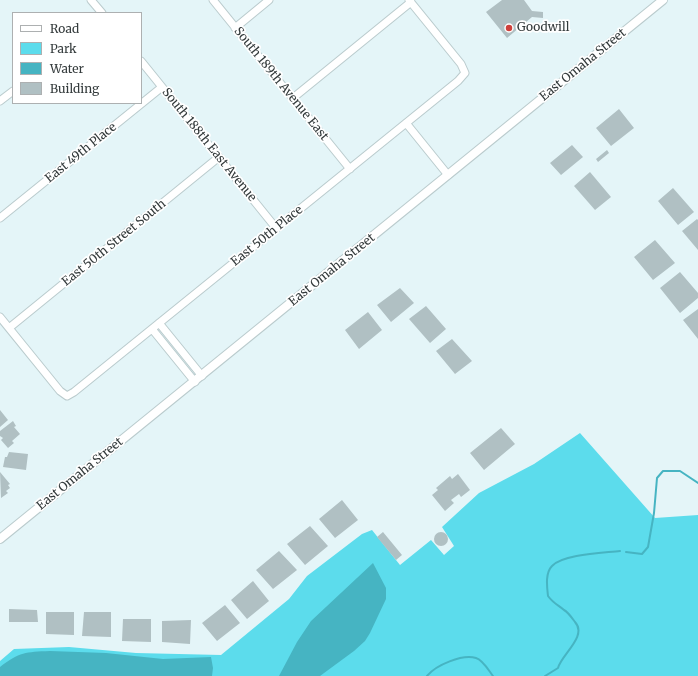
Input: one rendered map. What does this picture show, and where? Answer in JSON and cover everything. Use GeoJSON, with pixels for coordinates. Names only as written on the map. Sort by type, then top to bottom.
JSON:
{"type":"FeatureCollection","features":[{"type":"Feature","properties":{"kind":"street"},"geometry":{"type":"LineString","coordinates":[[91,0],[101,12]]}},
{"type":"Feature","properties":{"kind":"street","name":"South 189th Avenue East"},"geometry":{"type":"LineString","coordinates":[[213,0],[350,169]]}},
{"type":"Feature","properties":{"kind":"street"},"geometry":{"type":"LineString","coordinates":[[235,28],[269,0]]}},
{"type":"Feature","properties":{"kind":"street","name":"East Omaha Street"},"geometry":{"type":"LineString","coordinates":[[0,539],[663,0]]}},
{"type":"Feature","properties":{"kind":"street"},"geometry":{"type":"LineString","coordinates":[[292,98],[410,1]]}},
{"type":"Feature","properties":{"kind":"street","name":"East 50th Place"},"geometry":{"type":"LineString","coordinates":[[9,328],[60,391],[67,396],[74,392],[458,81],[465,73],[461,64],[410,1]]}},
{"type":"Feature","properties":{"kind":"street","name":"South 188th East Avenue"},"geometry":{"type":"LineString","coordinates":[[142,62],[276,228]]}},
{"type":"Feature","properties":{"kind":"street","name":"East 49th Place"},"geometry":{"type":"LineString","coordinates":[[142,103],[162,87]]}},
{"type":"Feature","properties":{"kind":"street"},"geometry":{"type":"LineString","coordinates":[[0,101],[12,92]]}},
{"type":"Feature","properties":{"kind":"street","name":"East 49th Place"},"geometry":{"type":"LineString","coordinates":[[0,218],[141,104]]}},
{"type":"Feature","properties":{"kind":"street"},"geometry":{"type":"LineString","coordinates":[[406,123],[448,175]]}},
{"type":"Feature","properties":{"kind":"street","name":"East 50th Street South"},"geometry":{"type":"LineString","coordinates":[[9,328],[219,157]]}},
{"type":"Feature","properties":{"kind":"street"},"geometry":{"type":"LineString","coordinates":[[0,317],[9,328]]}},
{"type":"Feature","properties":{"kind":"street"},"geometry":{"type":"LineString","coordinates":[[159,323],[202,376]]}},
{"type":"Feature","properties":{"kind":"street"},"geometry":{"type":"LineString","coordinates":[[152,329],[195,382]]}},
{"type":"Feature","properties":{"kind":"green space"},"geometry":{"type":"Polygon","coordinates":[[[580,433],[655,518],[698,515],[698,676],[0,676],[0,661],[14,649],[69,647],[136,653],[221,655],[289,599],[307,576],[362,534],[372,530],[400,565],[431,540],[444,555],[454,546],[442,527],[479,493],[534,464],[580,433]]]}},
{"type":"Feature","properties":{"kind":"water"},"geometry":{"type":"Polygon","coordinates":[[[373,563],[386,588],[386,599],[365,641],[320,676],[279,676],[297,642],[311,621],[373,563]]]}},
{"type":"Feature","properties":{"kind":"water"},"geometry":{"type":"Polygon","coordinates":[[[50,651],[106,653],[163,659],[211,657],[213,668],[212,676],[0,676],[0,667],[13,658],[28,653],[50,651]]]}},
{"type":"Feature","properties":{"kind":"building","name":"Goodwill"},"geometry":{"type":"Polygon","coordinates":[[[502,0],[524,0],[532,11],[543,12],[543,18],[532,17],[507,38],[486,12],[502,0]]]}},
{"type":"Feature","properties":{"kind":"building"},"geometry":{"type":"Polygon","coordinates":[[[619,109],[634,128],[611,146],[596,128],[619,109]]]}},
{"type":"Feature","properties":{"kind":"building"},"geometry":{"type":"Polygon","coordinates":[[[572,145],[583,157],[561,175],[550,163],[572,145]]]}},
{"type":"Feature","properties":{"kind":"building"},"geometry":{"type":"Polygon","coordinates":[[[607,150],[609,153],[598,162],[596,159],[607,150]]]}},
{"type":"Feature","properties":{"kind":"building"},"geometry":{"type":"Polygon","coordinates":[[[590,172],[611,197],[595,210],[574,186],[590,172]]]}},
{"type":"Feature","properties":{"kind":"building"},"geometry":{"type":"Polygon","coordinates":[[[673,188],[694,212],[678,225],[658,201],[673,188]]]}},
{"type":"Feature","properties":{"kind":"building"},"geometry":{"type":"Polygon","coordinates":[[[697,219],[698,220],[698,250],[682,231],[697,219]]]}},
{"type":"Feature","properties":{"kind":"building"},"geometry":{"type":"Polygon","coordinates":[[[655,240],[675,263],[653,280],[634,257],[655,240]]]}},
{"type":"Feature","properties":{"kind":"building"},"geometry":{"type":"Polygon","coordinates":[[[680,272],[698,293],[698,298],[680,313],[660,288],[680,272]]]}},
{"type":"Feature","properties":{"kind":"building"},"geometry":{"type":"Polygon","coordinates":[[[400,288],[414,303],[391,322],[377,305],[400,288]]]}},
{"type":"Feature","properties":{"kind":"building"},"geometry":{"type":"Polygon","coordinates":[[[426,306],[446,329],[430,343],[409,319],[426,306]]]}},
{"type":"Feature","properties":{"kind":"building"},"geometry":{"type":"Polygon","coordinates":[[[698,309],[698,339],[683,320],[698,309]]]}},
{"type":"Feature","properties":{"kind":"building"},"geometry":{"type":"Polygon","coordinates":[[[368,312],[382,330],[359,349],[345,330],[368,312]]]}},
{"type":"Feature","properties":{"kind":"building"},"geometry":{"type":"Polygon","coordinates":[[[452,339],[472,361],[455,374],[436,351],[452,339]]]}},
{"type":"Feature","properties":{"kind":"building"},"geometry":{"type":"Polygon","coordinates":[[[0,410],[8,420],[0,427],[0,410]]]}},
{"type":"Feature","properties":{"kind":"building"},"geometry":{"type":"Polygon","coordinates":[[[13,421],[16,426],[14,427],[20,434],[12,441],[14,443],[8,448],[1,440],[3,438],[0,436],[0,431],[13,421]]]}},
{"type":"Feature","properties":{"kind":"building"},"geometry":{"type":"Polygon","coordinates":[[[501,428],[515,444],[484,470],[470,453],[501,428]]]}},
{"type":"Feature","properties":{"kind":"building"},"geometry":{"type":"Polygon","coordinates":[[[9,452],[28,454],[26,470],[3,467],[5,457],[7,457],[9,452]]]}},
{"type":"Feature","properties":{"kind":"building"},"geometry":{"type":"Polygon","coordinates":[[[0,472],[10,484],[8,485],[10,488],[6,491],[8,493],[1,498],[0,472]]]}},
{"type":"Feature","properties":{"kind":"building"},"geometry":{"type":"Polygon","coordinates":[[[458,474],[470,490],[461,497],[459,494],[451,500],[454,503],[445,511],[432,495],[438,490],[436,488],[450,476],[452,479],[458,474]]]}},
{"type":"Feature","properties":{"kind":"building"},"geometry":{"type":"Polygon","coordinates":[[[342,500],[358,520],[335,538],[319,519],[342,500]]]}},
{"type":"Feature","properties":{"kind":"building"},"geometry":{"type":"Polygon","coordinates":[[[310,526],[328,546],[305,565],[287,544],[310,526]]]}},
{"type":"Feature","properties":{"kind":"building"},"geometry":{"type":"Polygon","coordinates":[[[383,532],[402,555],[396,560],[377,537],[383,532]]]}},
{"type":"Feature","properties":{"kind":"building"},"geometry":{"type":"Polygon","coordinates":[[[441,532],[446,534],[448,539],[446,544],[441,546],[436,544],[434,539],[436,534],[441,532]]]}},
{"type":"Feature","properties":{"kind":"building"},"geometry":{"type":"Polygon","coordinates":[[[279,551],[297,570],[273,589],[256,570],[279,551]]]}},
{"type":"Feature","properties":{"kind":"building"},"geometry":{"type":"Polygon","coordinates":[[[253,581],[269,601],[247,619],[231,600],[253,581]]]}},
{"type":"Feature","properties":{"kind":"building"},"geometry":{"type":"Polygon","coordinates":[[[225,605],[240,623],[217,641],[202,623],[225,605]]]}},
{"type":"Feature","properties":{"kind":"building"},"geometry":{"type":"Polygon","coordinates":[[[9,609],[37,610],[38,622],[9,622],[9,609]]]}},
{"type":"Feature","properties":{"kind":"building"},"geometry":{"type":"Polygon","coordinates":[[[46,612],[74,612],[74,635],[46,634],[46,612]]]}},
{"type":"Feature","properties":{"kind":"building"},"geometry":{"type":"Polygon","coordinates":[[[84,612],[111,612],[111,637],[82,636],[84,612]]]}},
{"type":"Feature","properties":{"kind":"building"},"geometry":{"type":"Polygon","coordinates":[[[123,619],[151,619],[151,642],[122,641],[123,619]]]}},
{"type":"Feature","properties":{"kind":"building"},"geometry":{"type":"Polygon","coordinates":[[[191,620],[190,644],[162,642],[162,621],[191,620]]]}},
{"type":"Feature","properties":{"kind":"waterway"},"geometry":{"type":"LineString","coordinates":[[626,552],[642,554],[648,547],[654,513],[657,478],[663,471],[680,471],[698,483]]}},
{"type":"Feature","properties":{"kind":"waterway"},"geometry":{"type":"LineString","coordinates":[[545,676],[558,668],[576,639],[578,633],[578,627],[570,615],[548,596],[548,572],[557,562],[565,559],[594,553],[620,551]]}},
{"type":"Feature","properties":{"kind":"waterway"},"geometry":{"type":"LineString","coordinates":[[427,676],[443,664],[457,659],[470,657],[479,659],[493,676]]}},
{"type":"Feature","properties":{"kind":"place","name":"Goodwill"},"geometry":{"type":"Point","coordinates":[509,28]}}]}
